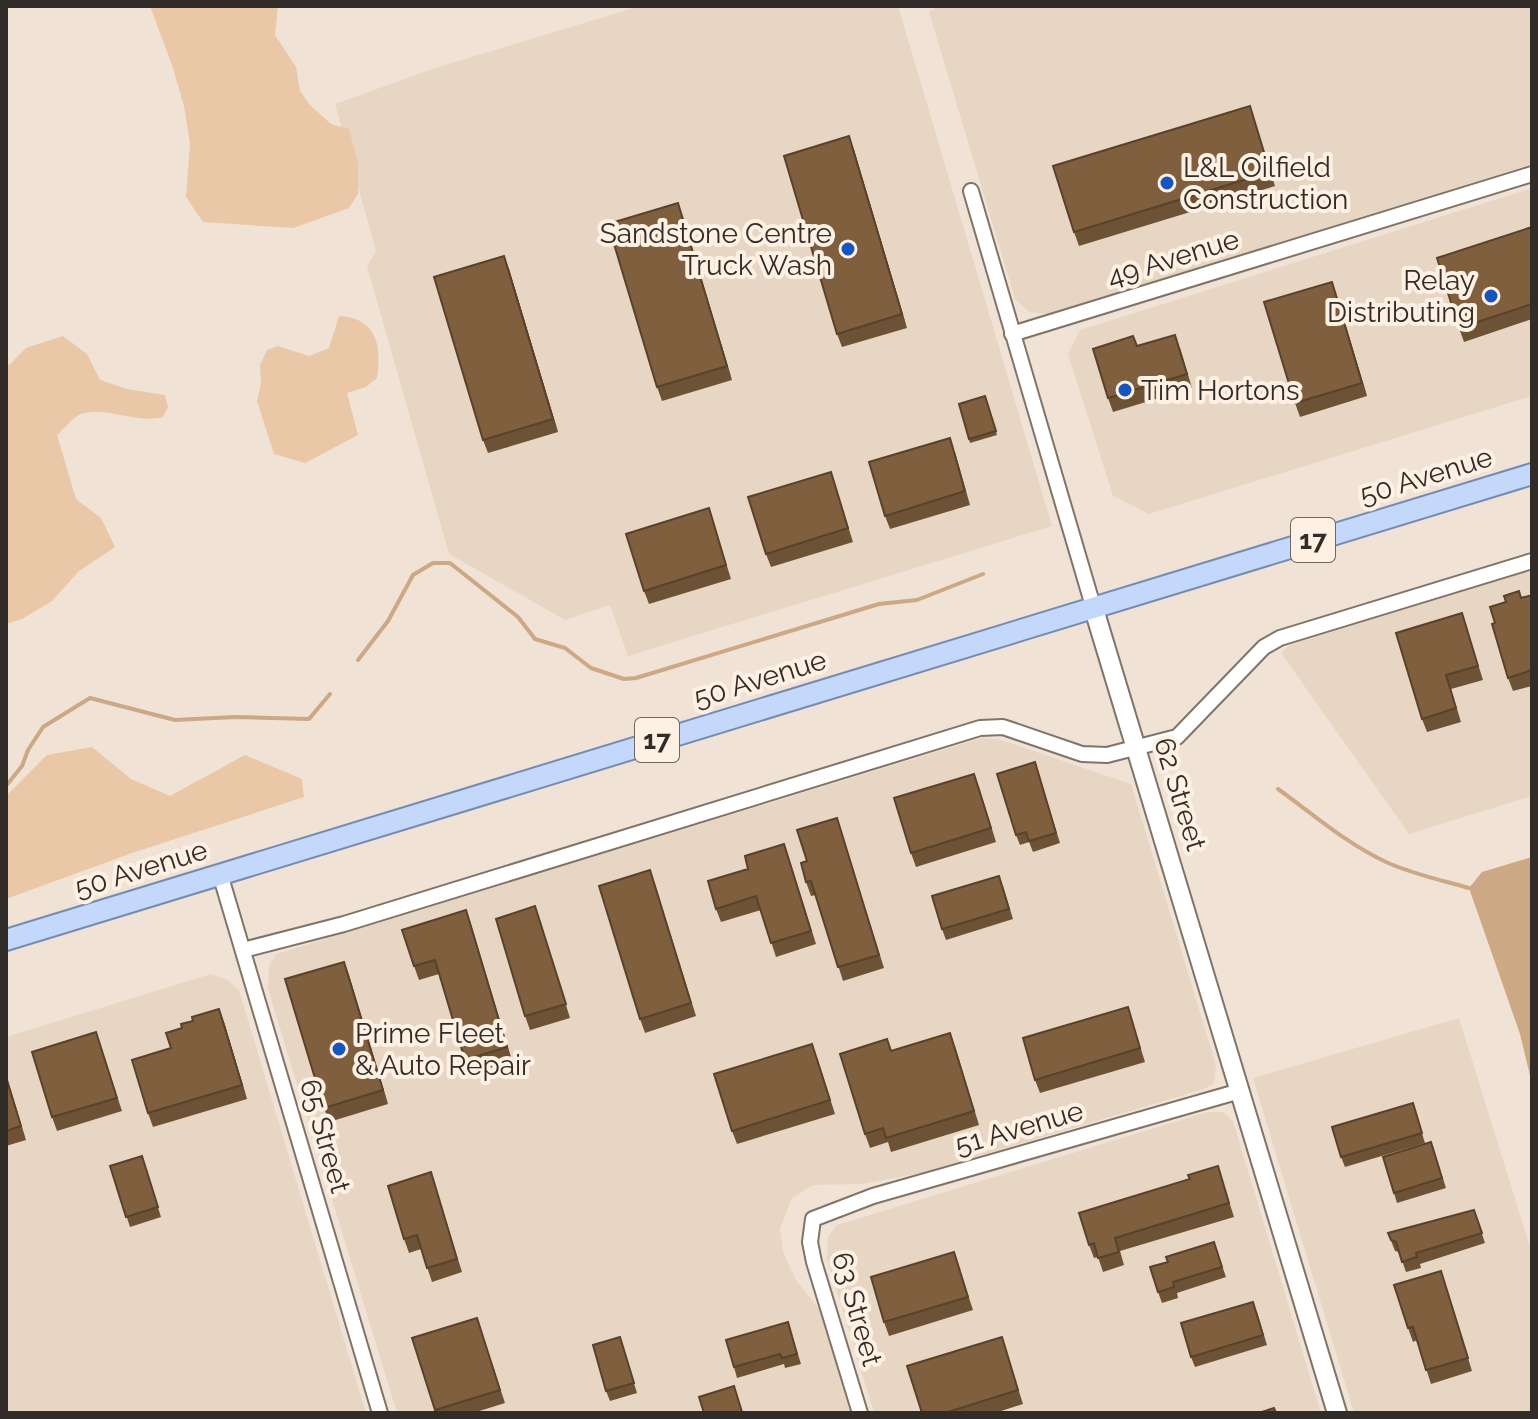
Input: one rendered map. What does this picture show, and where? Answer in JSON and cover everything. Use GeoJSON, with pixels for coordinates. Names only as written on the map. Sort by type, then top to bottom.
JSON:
{"type":"FeatureCollection","features":[{"type":"Feature","properties":{"kind":"main road","name":"50 Avenue"},"geometry":{"type":"LineString","coordinates":[[6,940],[1532,474]]}},
{"type":"Feature","properties":{"kind":"main road","name":"62 Street"},"geometry":{"type":"LineString","coordinates":[[1093,606],[1337,1413]]}},
{"type":"Feature","properties":{"kind":"street","name":"49 Avenue"},"geometry":{"type":"LineString","coordinates":[[1012,334],[1532,174]]}},
{"type":"Feature","properties":{"kind":"street","name":"62 Street"},"geometry":{"type":"LineString","coordinates":[[971,191],[1093,606]]}},
{"type":"Feature","properties":{"kind":"street"},"geometry":{"type":"LineString","coordinates":[[243,950],[358,920],[980,728],[1003,727],[1082,754],[1107,755],[1177,737],[1273,642],[1532,561]]}},
{"type":"Feature","properties":{"kind":"street","name":"65 Street"},"geometry":{"type":"LineString","coordinates":[[220,874],[380,1413]]}},
{"type":"Feature","properties":{"kind":"street","name":"51 Avenue"},"geometry":{"type":"LineString","coordinates":[[813,1219],[873,1196],[1240,1091]]}},
{"type":"Feature","properties":{"kind":"street","name":"63 Street"},"geometry":{"type":"LineString","coordinates":[[813,1219],[810,1242],[814,1262],[860,1413]]}},
{"type":"Feature","properties":{"kind":"shaded area"},"geometry":{"type":"Polygon","coordinates":[[[150,6],[278,6],[275,35],[296,67],[300,91],[331,124],[349,129],[358,163],[358,194],[349,208],[293,228],[203,222],[186,197],[190,143],[184,106],[150,6]]]}},
{"type":"Feature","properties":{"kind":"shaded area"},"geometry":{"type":"Polygon","coordinates":[[[640,6],[898,6],[1052,526],[628,656],[610,605],[565,620],[449,554],[367,266],[376,251],[335,104],[432,69],[640,6]]]}},
{"type":"Feature","properties":{"kind":"shaded area"},"geometry":{"type":"Polygon","coordinates":[[[938,6],[1532,6],[1532,164],[1049,314],[1029,312],[1015,299],[929,12],[938,6]]]}},
{"type":"Feature","properties":{"kind":"shaded area"},"geometry":{"type":"Polygon","coordinates":[[[1532,188],[1532,396],[1149,514],[1113,496],[1068,354],[1080,330],[1532,188]]]}},
{"type":"Feature","properties":{"kind":"shaded area"},"geometry":{"type":"Polygon","coordinates":[[[339,316],[362,322],[369,328],[379,355],[377,378],[366,387],[347,393],[358,435],[305,463],[274,454],[257,401],[261,383],[260,365],[267,350],[278,346],[309,356],[329,348],[339,316]]]}},
{"type":"Feature","properties":{"kind":"shaded area"},"geometry":{"type":"Polygon","coordinates":[[[63,336],[87,354],[100,380],[127,389],[165,395],[168,407],[163,417],[153,419],[102,412],[81,414],[57,435],[76,499],[101,518],[115,547],[79,571],[52,601],[22,619],[6,624],[6,363],[9,365],[26,348],[63,336]]]}},
{"type":"Feature","properties":{"kind":"shaded area"},"geometry":{"type":"Polygon","coordinates":[[[1532,570],[1532,796],[1409,834],[1281,653],[1290,645],[1532,570]]]}},
{"type":"Feature","properties":{"kind":"shaded area"},"geometry":{"type":"Polygon","coordinates":[[[982,738],[998,739],[1131,784],[1216,1065],[1214,1083],[1204,1089],[925,1172],[863,1184],[813,1185],[792,1198],[780,1229],[783,1252],[796,1280],[822,1313],[853,1413],[397,1413],[268,989],[269,966],[276,954],[982,738]]]}},
{"type":"Feature","properties":{"kind":"shaded area"},"geometry":{"type":"Polygon","coordinates":[[[92,747],[131,779],[170,796],[245,755],[302,779],[304,797],[132,853],[6,899],[6,796],[47,755],[92,747]]]}},
{"type":"Feature","properties":{"kind":"shaded area"},"geometry":{"type":"Polygon","coordinates":[[[1532,857],[1532,1084],[1520,1034],[1469,888],[1482,872],[1532,857]]]}},
{"type":"Feature","properties":{"kind":"shaded area"},"geometry":{"type":"Polygon","coordinates":[[[211,974],[228,980],[239,990],[366,1413],[6,1413],[6,1037],[211,974]]]}},
{"type":"Feature","properties":{"kind":"shaded area"},"geometry":{"type":"Polygon","coordinates":[[[1459,1018],[1532,1253],[1532,1413],[1354,1413],[1253,1078],[1459,1018]]]}},
{"type":"Feature","properties":{"kind":"shaded area"},"geometry":{"type":"Polygon","coordinates":[[[1207,1112],[1223,1112],[1233,1121],[1321,1413],[874,1413],[827,1259],[828,1237],[837,1225],[1207,1112]]]}},
{"type":"Feature","properties":{"kind":"building","name":"L&L Oilfield Construction"},"geometry":{"type":"Polygon","coordinates":[[[1250,106],[1270,172],[1074,232],[1053,166],[1250,106]]]}},
{"type":"Feature","properties":{"kind":"building","name":"Sandstone Centre Truck Wash"},"geometry":{"type":"Polygon","coordinates":[[[849,136],[902,314],[837,334],[784,156],[849,136]]]}},
{"type":"Feature","properties":{"kind":"building"},"geometry":{"type":"Polygon","coordinates":[[[678,203],[727,366],[657,387],[608,224],[678,203]]]}},
{"type":"Feature","properties":{"kind":"building","name":"Relay Distributing"},"geometry":{"type":"Polygon","coordinates":[[[1532,227],[1532,304],[1459,328],[1437,258],[1532,227]]]}},
{"type":"Feature","properties":{"kind":"building"},"geometry":{"type":"Polygon","coordinates":[[[504,256],[553,419],[483,440],[434,277],[504,256]]]}},
{"type":"Feature","properties":{"kind":"building"},"geometry":{"type":"Polygon","coordinates":[[[1332,282],[1362,383],[1295,403],[1264,302],[1332,282]]]}},
{"type":"Feature","properties":{"kind":"building"},"geometry":{"type":"Polygon","coordinates":[[[1175,335],[1187,374],[1108,398],[1093,349],[1133,336],[1137,346],[1175,335]]]}},
{"type":"Feature","properties":{"kind":"building"},"geometry":{"type":"Polygon","coordinates":[[[985,396],[996,431],[969,439],[959,404],[985,396]]]}},
{"type":"Feature","properties":{"kind":"building"},"geometry":{"type":"Polygon","coordinates":[[[950,438],[965,491],[885,516],[869,462],[950,438]]]}},
{"type":"Feature","properties":{"kind":"building"},"geometry":{"type":"Polygon","coordinates":[[[831,472],[848,528],[766,554],[748,497],[831,472]]]}},
{"type":"Feature","properties":{"kind":"building"},"geometry":{"type":"Polygon","coordinates":[[[709,508],[726,565],[644,591],[626,534],[709,508]]]}},
{"type":"Feature","properties":{"kind":"building"},"geometry":{"type":"Polygon","coordinates":[[[1519,591],[1521,598],[1532,595],[1532,670],[1508,678],[1490,607],[1506,602],[1504,596],[1519,591]]]}},
{"type":"Feature","properties":{"kind":"building"},"geometry":{"type":"Polygon","coordinates":[[[1462,613],[1478,666],[1446,675],[1456,708],[1422,719],[1396,633],[1462,613]]]}},
{"type":"Feature","properties":{"kind":"building"},"geometry":{"type":"Polygon","coordinates":[[[1035,762],[1056,833],[1029,841],[1026,832],[1016,835],[997,774],[1035,762]]]}},
{"type":"Feature","properties":{"kind":"building"},"geometry":{"type":"Polygon","coordinates":[[[974,774],[991,828],[911,853],[894,798],[974,774]]]}},
{"type":"Feature","properties":{"kind":"building"},"geometry":{"type":"Polygon","coordinates":[[[837,818],[879,955],[838,967],[811,881],[806,882],[801,863],[807,861],[797,830],[837,818]]]}},
{"type":"Feature","properties":{"kind":"building"},"geometry":{"type":"Polygon","coordinates":[[[784,844],[811,931],[771,943],[756,896],[716,909],[708,881],[748,869],[745,856],[784,844]]]}},
{"type":"Feature","properties":{"kind":"building"},"geometry":{"type":"Polygon","coordinates":[[[650,870],[691,1003],[640,1019],[599,886],[650,870]]]}},
{"type":"Feature","properties":{"kind":"building"},"geometry":{"type":"Polygon","coordinates":[[[999,876],[1009,909],[942,929],[932,896],[999,876]]]}},
{"type":"Feature","properties":{"kind":"building"},"geometry":{"type":"Polygon","coordinates":[[[535,906],[566,1004],[525,1016],[496,919],[535,906]]]}},
{"type":"Feature","properties":{"kind":"building"},"geometry":{"type":"Polygon","coordinates":[[[466,910],[507,1047],[465,1060],[435,960],[414,966],[402,930],[466,910]]]}},
{"type":"Feature","properties":{"kind":"building","name":"Prime Fleet & Auto Repair"},"geometry":{"type":"Polygon","coordinates":[[[344,962],[383,1090],[324,1108],[285,979],[344,962]]]}},
{"type":"Feature","properties":{"kind":"building"},"geometry":{"type":"Polygon","coordinates":[[[1128,1007],[1140,1048],[1035,1080],[1023,1038],[1128,1007]]]}},
{"type":"Feature","properties":{"kind":"building"},"geometry":{"type":"Polygon","coordinates":[[[219,1009],[242,1085],[148,1113],[132,1060],[171,1048],[166,1033],[182,1028],[181,1024],[193,1021],[192,1017],[219,1009]]]}},
{"type":"Feature","properties":{"kind":"building"},"geometry":{"type":"Polygon","coordinates":[[[96,1032],[117,1098],[52,1117],[32,1052],[96,1032]]]}},
{"type":"Feature","properties":{"kind":"building"},"geometry":{"type":"Polygon","coordinates":[[[950,1033],[974,1111],[886,1138],[883,1128],[865,1134],[840,1054],[887,1039],[891,1051],[950,1033]]]}},
{"type":"Feature","properties":{"kind":"building"},"geometry":{"type":"Polygon","coordinates":[[[812,1044],[830,1100],[732,1131],[714,1074],[812,1044]]]}},
{"type":"Feature","properties":{"kind":"building"},"geometry":{"type":"Polygon","coordinates":[[[6,1077],[21,1126],[6,1131],[6,1077]]]}},
{"type":"Feature","properties":{"kind":"building"},"geometry":{"type":"Polygon","coordinates":[[[1413,1103],[1422,1133],[1341,1157],[1332,1127],[1413,1103]]]}},
{"type":"Feature","properties":{"kind":"building"},"geometry":{"type":"Polygon","coordinates":[[[1431,1142],[1442,1178],[1394,1193],[1383,1157],[1431,1142]]]}},
{"type":"Feature","properties":{"kind":"building"},"geometry":{"type":"Polygon","coordinates":[[[142,1156],[158,1207],[126,1217],[110,1166],[142,1156]]]}},
{"type":"Feature","properties":{"kind":"building"},"geometry":{"type":"Polygon","coordinates":[[[1218,1166],[1229,1203],[1115,1238],[1119,1252],[1098,1258],[1094,1243],[1089,1245],[1079,1213],[1190,1179],[1188,1175],[1218,1166]]]}},
{"type":"Feature","properties":{"kind":"building"},"geometry":{"type":"Polygon","coordinates":[[[431,1172],[457,1259],[427,1268],[417,1235],[404,1239],[388,1186],[431,1172]]]}},
{"type":"Feature","properties":{"kind":"building"},"geometry":{"type":"Polygon","coordinates":[[[1474,1210],[1482,1233],[1416,1253],[1417,1257],[1402,1262],[1396,1242],[1391,1240],[1388,1233],[1474,1210]]]}},
{"type":"Feature","properties":{"kind":"building"},"geometry":{"type":"Polygon","coordinates":[[[1214,1242],[1222,1267],[1173,1282],[1174,1287],[1158,1292],[1150,1267],[1168,1262],[1166,1257],[1214,1242]]]}},
{"type":"Feature","properties":{"kind":"building"},"geometry":{"type":"Polygon","coordinates":[[[954,1252],[968,1297],[884,1322],[871,1277],[954,1252]]]}},
{"type":"Feature","properties":{"kind":"building"},"geometry":{"type":"Polygon","coordinates":[[[1441,1271],[1468,1358],[1426,1370],[1413,1327],[1408,1328],[1394,1285],[1441,1271]]]}},
{"type":"Feature","properties":{"kind":"building"},"geometry":{"type":"Polygon","coordinates":[[[1253,1302],[1263,1335],[1191,1357],[1181,1323],[1253,1302]]]}},
{"type":"Feature","properties":{"kind":"building"},"geometry":{"type":"Polygon","coordinates":[[[477,1318],[500,1390],[435,1410],[412,1338],[477,1318]]]}},
{"type":"Feature","properties":{"kind":"building"},"geometry":{"type":"Polygon","coordinates":[[[788,1322],[797,1354],[782,1358],[780,1354],[734,1367],[726,1340],[788,1322]]]}},
{"type":"Feature","properties":{"kind":"building"},"geometry":{"type":"Polygon","coordinates":[[[620,1337],[634,1383],[606,1391],[593,1345],[620,1337]]]}},
{"type":"Feature","properties":{"kind":"building"},"geometry":{"type":"Polygon","coordinates":[[[1002,1337],[1018,1390],[945,1413],[922,1413],[907,1366],[1002,1337]]]}},
{"type":"Feature","properties":{"kind":"building"},"geometry":{"type":"Polygon","coordinates":[[[734,1386],[742,1412],[704,1413],[699,1397],[734,1386]]]}},
{"type":"Feature","properties":{"kind":"building"},"geometry":{"type":"Polygon","coordinates":[[[1274,1408],[1276,1413],[1259,1413],[1274,1408]]]}},
{"type":"Feature","properties":{"kind":"waterway"},"geometry":{"type":"LineString","coordinates":[[358,660],[388,621],[413,575],[433,563],[450,563],[518,617],[535,639],[565,648],[591,668],[624,679],[636,678],[879,604],[917,600],[983,574]]}},
{"type":"Feature","properties":{"kind":"waterway"},"geometry":{"type":"LineString","coordinates":[[6,786],[22,766],[43,727],[90,698],[175,720],[235,717],[309,719],[330,694]]}},
{"type":"Feature","properties":{"kind":"waterway"},"geometry":{"type":"LineString","coordinates":[[1278,789],[1372,855],[1406,870],[1469,888]]}},
{"type":"Feature","properties":{"kind":"place","name":"L&L Oilfield Construction"},"geometry":{"type":"Point","coordinates":[1167,183]}},
{"type":"Feature","properties":{"kind":"place","name":"Sandstone Centre Truck Wash"},"geometry":{"type":"Point","coordinates":[848,249]}},
{"type":"Feature","properties":{"kind":"place","name":"Relay Distributing"},"geometry":{"type":"Point","coordinates":[1491,296]}},
{"type":"Feature","properties":{"kind":"place","name":"Tim Hortons"},"geometry":{"type":"Point","coordinates":[1125,390]}},
{"type":"Feature","properties":{"kind":"place","name":"Prime Fleet & Auto Repair"},"geometry":{"type":"Point","coordinates":[339,1049]}}]}
